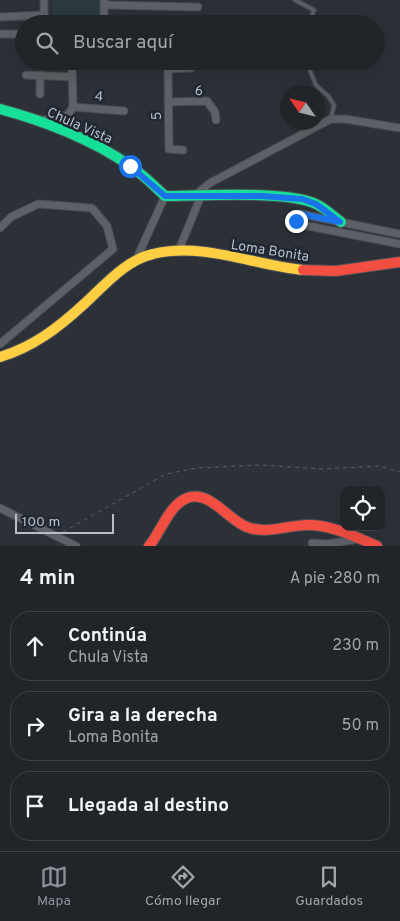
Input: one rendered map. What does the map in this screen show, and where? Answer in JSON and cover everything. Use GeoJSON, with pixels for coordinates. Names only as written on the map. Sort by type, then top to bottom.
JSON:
{"type":"FeatureCollection","features":[{"type":"Feature","properties":{"kind":"street"},"geometry":{"type":"LineString","coordinates":[[44,0],[44,15]]}},
{"type":"Feature","properties":{"kind":"street"},"geometry":{"type":"LineString","coordinates":[[104,3],[198,7]]}},
{"type":"Feature","properties":{"kind":"street"},"geometry":{"type":"LineString","coordinates":[[0,17],[15,17]]}},
{"type":"Feature","properties":{"kind":"street"},"geometry":{"type":"LineString","coordinates":[[0,34],[15,34]]}},
{"type":"Feature","properties":{"kind":"street"},"geometry":{"type":"LineString","coordinates":[[39,121],[68,114],[73,106],[72,70]]}},
{"type":"Feature","properties":{"kind":"street","name":"5"},"geometry":{"type":"LineString","coordinates":[[168,70],[169,149],[183,150]]}},
{"type":"Feature","properties":{"kind":"street"},"geometry":{"type":"LineString","coordinates":[[26,75],[72,77]]}},
{"type":"Feature","properties":{"kind":"street"},"geometry":{"type":"LineString","coordinates":[[40,75],[40,94]]}},
{"type":"Feature","properties":{"kind":"street","name":"6"},"geometry":{"type":"LineString","coordinates":[[168,102],[207,101],[215,112],[216,120]]}},
{"type":"Feature","properties":{"kind":"street","name":"4"},"geometry":{"type":"LineString","coordinates":[[73,106],[124,111]]}},
{"type":"Feature","properties":{"kind":"street","name":"Chula Vista"},"geometry":{"type":"LineString","coordinates":[[0,109],[39,121],[104,149],[130,166],[165,196]]}},
{"type":"Feature","properties":{"kind":"street"},"geometry":{"type":"LineString","coordinates":[[178,252],[198,196],[210,183],[331,119],[400,128]]}},
{"type":"Feature","properties":{"kind":"street"},"geometry":{"type":"LineString","coordinates":[[136,261],[165,196],[262,196],[302,199],[316,204],[340,222]]}},
{"type":"Feature","properties":{"kind":"street"},"geometry":{"type":"LineString","coordinates":[[0,228],[11,217],[38,204],[92,208],[107,226],[113,248],[0,344]]}},
{"type":"Feature","properties":{"kind":"street"},"geometry":{"type":"LineString","coordinates":[[400,234],[301,214],[295,219],[298,224],[400,244]]}},
{"type":"Feature","properties":{"kind":"street","name":"Loma Bonita"},"geometry":{"type":"LineString","coordinates":[[0,357],[29,348],[52,332],[125,267],[152,254],[178,252],[225,256],[299,270],[328,272],[400,262]]}},
{"type":"Feature","properties":{"kind":"street"},"geometry":{"type":"LineString","coordinates":[[149,546],[158,537],[176,507],[186,498],[195,497],[205,498],[233,519],[258,530],[313,525],[377,546]]}},
{"type":"Feature","properties":{"kind":"street"},"geometry":{"type":"LineString","coordinates":[[0,508],[76,546]]}},
{"type":"Feature","properties":{"kind":"street"},"geometry":{"type":"LineString","coordinates":[[312,543],[328,544],[360,539]]}},
{"type":"Feature","properties":{"kind":"lane"},"geometry":{"type":"LineString","coordinates":[[295,0],[314,10],[312,15]]}},
{"type":"Feature","properties":{"kind":"lane"},"geometry":{"type":"LineString","coordinates":[[310,70],[316,85],[328,96],[334,106],[331,119]]}},
{"type":"Feature","properties":{"kind":"path"},"geometry":{"type":"LineString","coordinates":[[55,537],[166,474],[197,468],[261,465],[322,469],[379,466],[400,472]]}},
{"type":"Feature","properties":{"kind":"shaded area"},"geometry":{"type":"Polygon","coordinates":[[[53,0],[100,0],[99,15],[53,15],[53,0]]]}},
{"type":"Feature","properties":{"kind":"traffic: fast"},"geometry":{"type":"LineString","coordinates":[[0,109],[50,125],[84,139],[135,169],[165,196],[265,195],[286,197],[316,204],[341,222]]}},
{"type":"Feature","properties":{"kind":"traffic: slow"},"geometry":{"type":"LineString","coordinates":[[0,357],[23,348],[44,336],[74,313],[124,268],[143,257],[153,254],[172,251],[209,252],[303,270]]}},
{"type":"Feature","properties":{"kind":"traffic: jam"},"geometry":{"type":"LineString","coordinates":[[303,270],[336,271],[400,262]]}},
{"type":"Feature","properties":{"kind":"traffic: jam"},"geometry":{"type":"LineString","coordinates":[[149,546],[175,506],[181,501],[195,496],[211,501],[247,527],[263,530],[303,525],[328,527],[377,546]]}},
{"type":"Feature","properties":{"kind":"route"},"geometry":{"type":"LineString","coordinates":[[130,166],[158,192],[165,196],[176,198],[223,195],[302,199],[316,204],[340,222],[301,214],[297,216],[296,221]]}}]}
